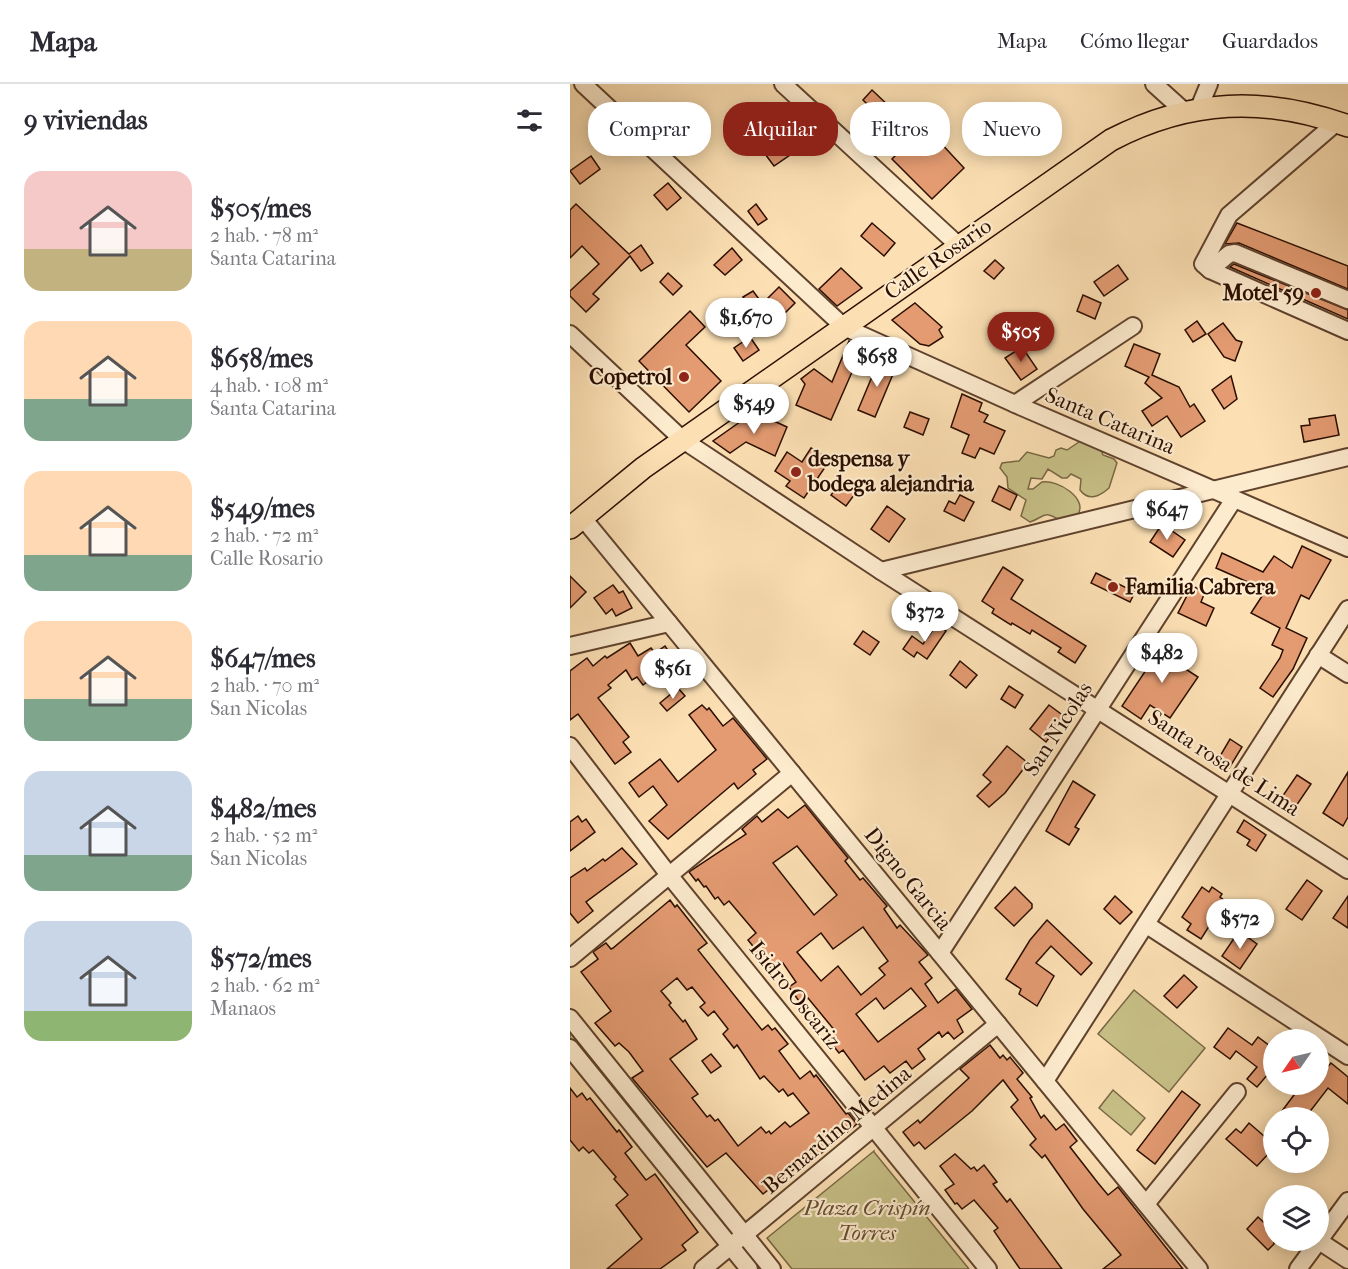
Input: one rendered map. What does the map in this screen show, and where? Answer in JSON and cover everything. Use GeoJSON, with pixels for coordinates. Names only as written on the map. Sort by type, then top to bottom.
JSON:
{"type":"FeatureCollection","features":[{"type":"Feature","properties":{"kind":"main road","name":"Calle Rosario"},"geometry":{"type":"LineString","coordinates":[[576,523],[643,468],[958,245],[1111,140],[1156,119],[1192,110],[1270,105],[1295,109],[1343,124]]}},
{"type":"Feature","properties":{"kind":"street"},"geometry":{"type":"LineString","coordinates":[[783,84],[958,245]]}},
{"type":"Feature","properties":{"kind":"street"},"geometry":{"type":"LineString","coordinates":[[1154,84],[1192,110],[1209,84]]}},
{"type":"Feature","properties":{"kind":"street","name":"Santa Catarina"},"geometry":{"type":"LineString","coordinates":[[590,86],[844,327],[1015,404],[1348,548]]}},
{"type":"Feature","properties":{"kind":"street"},"geometry":{"type":"LineString","coordinates":[[1343,124],[1229,215],[1203,262],[1204,267],[1210,270],[1348,331]]}},
{"type":"Feature","properties":{"kind":"street"},"geometry":{"type":"LineString","coordinates":[[1210,270],[1229,254],[1235,253],[1348,300]]}},
{"type":"Feature","properties":{"kind":"street"},"geometry":{"type":"LineString","coordinates":[[1015,404],[1133,326]]}},
{"type":"Feature","properties":{"kind":"street","name":"Santa rosa de Lima"},"geometry":{"type":"LineString","coordinates":[[570,334],[683,440],[881,571],[1348,870]]}},
{"type":"Feature","properties":{"kind":"street"},"geometry":{"type":"LineString","coordinates":[[881,571],[1348,457]]}},
{"type":"Feature","properties":{"kind":"street","name":"San Nicolas"},"geometry":{"type":"LineString","coordinates":[[940,953],[1234,499]]}},
{"type":"Feature","properties":{"kind":"street","name":"Digno Garcia"},"geometry":{"type":"LineString","coordinates":[[576,523],[669,623],[1199,1269]]}},
{"type":"Feature","properties":{"kind":"street"},"geometry":{"type":"LineString","coordinates":[[1045,1081],[1348,609]]}},
{"type":"Feature","properties":{"kind":"street"},"geometry":{"type":"LineString","coordinates":[[570,646],[669,623]]}},
{"type":"Feature","properties":{"kind":"street"},"geometry":{"type":"LineString","coordinates":[[1318,655],[1348,674]]}},
{"type":"Feature","properties":{"kind":"street","name":"Isidro Oscariz"},"geometry":{"type":"LineString","coordinates":[[570,746],[669,875],[988,1269]]}},
{"type":"Feature","properties":{"kind":"street"},"geometry":{"type":"LineString","coordinates":[[570,958],[792,773]]}},
{"type":"Feature","properties":{"kind":"street"},"geometry":{"type":"LineString","coordinates":[[1147,925],[1348,1056]]}},
{"type":"Feature","properties":{"kind":"street"},"geometry":{"type":"LineString","coordinates":[[570,1018],[772,1269]]}},
{"type":"Feature","properties":{"kind":"street","name":"Bernardino Medina"},"geometry":{"type":"LineString","coordinates":[[703,1269],[998,1024]]}},
{"type":"Feature","properties":{"kind":"street"},"geometry":{"type":"LineString","coordinates":[[570,1048],[748,1269]]}},
{"type":"Feature","properties":{"kind":"street"},"geometry":{"type":"LineString","coordinates":[[1146,1204],[1237,1092]]}},
{"type":"Feature","properties":{"kind":"street"},"geometry":{"type":"LineString","coordinates":[[1329,1227],[1348,1201]]}},
{"type":"Feature","properties":{"kind":"street"},"geometry":{"type":"LineString","coordinates":[[1329,1248],[1348,1260]]}},
{"type":"Feature","properties":{"kind":"street"},"geometry":{"type":"LineString","coordinates":[[1298,1269],[1312,1251]]}},
{"type":"Feature","properties":{"kind":"green space"},"geometry":{"type":"Polygon","coordinates":[[[1085,438],[1099,445],[1103,455],[1114,459],[1117,463],[1109,488],[1098,495],[1087,496],[1080,490],[1081,479],[1071,474],[1067,478],[1062,478],[1048,469],[1042,479],[1031,478],[1028,489],[1033,489],[1042,482],[1063,487],[1076,497],[1079,503],[1080,510],[1077,516],[1060,520],[1045,515],[1030,522],[1021,516],[1026,500],[1008,488],[1007,477],[1000,468],[1002,463],[1019,461],[1027,452],[1049,458],[1054,456],[1056,450],[1061,448],[1067,450],[1085,438]]]}},
{"type":"Feature","properties":{"kind":"green space"},"geometry":{"type":"Polygon","coordinates":[[[1134,990],[1205,1048],[1169,1092],[1098,1034],[1134,990]]]}},
{"type":"Feature","properties":{"kind":"green space"},"geometry":{"type":"Polygon","coordinates":[[[570,1031],[731,1233],[728,1234],[570,1038],[570,1031]]]}},
{"type":"Feature","properties":{"kind":"green space"},"geometry":{"type":"Polygon","coordinates":[[[1113,1090],[1145,1118],[1131,1135],[1099,1108],[1113,1090]]]}},
{"type":"Feature","properties":{"kind":"green space","name":"Plaza Crispín Torres"},"geometry":{"type":"Polygon","coordinates":[[[874,1151],[969,1269],[792,1269],[767,1238],[874,1151]]]}},
{"type":"Feature","properties":{"kind":"building"},"geometry":{"type":"Polygon","coordinates":[[[872,90],[885,102],[865,102],[863,100],[872,90]]]}},
{"type":"Feature","properties":{"kind":"building"},"geometry":{"type":"Polygon","coordinates":[[[950,153],[964,168],[932,199],[892,159],[895,156],[950,156],[950,153]]]}},
{"type":"Feature","properties":{"kind":"building"},"geometry":{"type":"Polygon","coordinates":[[[591,156],[600,169],[580,184],[570,171],[591,156]]]}},
{"type":"Feature","properties":{"kind":"building"},"geometry":{"type":"Polygon","coordinates":[[[766,156],[789,156],[774,166],[766,156]]]}},
{"type":"Feature","properties":{"kind":"building"},"geometry":{"type":"Polygon","coordinates":[[[668,183],[681,198],[667,210],[654,195],[668,183]]]}},
{"type":"Feature","properties":{"kind":"building"},"geometry":{"type":"Polygon","coordinates":[[[576,204],[629,254],[641,245],[653,263],[641,271],[630,256],[593,294],[599,299],[586,312],[570,296],[570,291],[599,264],[582,246],[570,258],[570,210],[576,204]]]}},
{"type":"Feature","properties":{"kind":"building"},"geometry":{"type":"Polygon","coordinates":[[[756,204],[767,219],[758,225],[748,211],[756,204]]]}},
{"type":"Feature","properties":{"kind":"building"},"geometry":{"type":"Polygon","coordinates":[[[872,223],[895,243],[884,256],[861,236],[872,223]]]}},
{"type":"Feature","properties":{"kind":"building"},"geometry":{"type":"Polygon","coordinates":[[[1237,223],[1348,266],[1348,289],[1239,243],[1225,244],[1237,223]]]}},
{"type":"Feature","properties":{"kind":"building"},"geometry":{"type":"Polygon","coordinates":[[[732,248],[742,260],[725,275],[714,265],[732,248]]]}},
{"type":"Feature","properties":{"kind":"building"},"geometry":{"type":"Polygon","coordinates":[[[995,260],[1004,268],[994,279],[984,271],[995,260]]]}},
{"type":"Feature","properties":{"kind":"building"},"geometry":{"type":"Polygon","coordinates":[[[1234,264],[1348,310],[1348,319],[1230,267],[1234,264]]]}},
{"type":"Feature","properties":{"kind":"building"},"geometry":{"type":"Polygon","coordinates":[[[1118,265],[1128,279],[1104,296],[1094,282],[1118,265]]]}},
{"type":"Feature","properties":{"kind":"building"},"geometry":{"type":"Polygon","coordinates":[[[841,268],[862,288],[837,306],[819,289],[841,268]]]}},
{"type":"Feature","properties":{"kind":"building"},"geometry":{"type":"Polygon","coordinates":[[[668,273],[682,286],[673,295],[660,282],[668,273]]]}},
{"type":"Feature","properties":{"kind":"building"},"geometry":{"type":"Polygon","coordinates":[[[779,287],[795,303],[784,314],[768,298],[779,287]]]}},
{"type":"Feature","properties":{"kind":"building"},"geometry":{"type":"Polygon","coordinates":[[[753,291],[777,323],[770,329],[743,297],[753,291]]]}},
{"type":"Feature","properties":{"kind":"building"},"geometry":{"type":"Polygon","coordinates":[[[1083,295],[1101,303],[1095,319],[1077,311],[1083,295]]]}},
{"type":"Feature","properties":{"kind":"building"},"geometry":{"type":"Polygon","coordinates":[[[915,303],[942,327],[939,330],[943,337],[929,346],[920,344],[892,320],[915,303]]]}},
{"type":"Feature","properties":{"kind":"building"},"geometry":{"type":"Polygon","coordinates":[[[690,311],[705,327],[686,345],[721,381],[689,412],[639,361],[690,311]]]}},
{"type":"Feature","properties":{"kind":"building"},"geometry":{"type":"Polygon","coordinates":[[[1197,321],[1206,334],[1193,342],[1185,330],[1197,321]]]}},
{"type":"Feature","properties":{"kind":"building"},"geometry":{"type":"Polygon","coordinates":[[[1223,323],[1236,340],[1242,342],[1235,361],[1224,357],[1208,334],[1223,323]]]}},
{"type":"Feature","properties":{"kind":"building"},"geometry":{"type":"Polygon","coordinates":[[[750,337],[759,350],[743,361],[734,348],[750,337]]]}},
{"type":"Feature","properties":{"kind":"building"},"geometry":{"type":"Polygon","coordinates":[[[849,341],[863,347],[831,420],[796,405],[805,384],[801,379],[814,369],[832,382],[849,341]]]}},
{"type":"Feature","properties":{"kind":"building"},"geometry":{"type":"Polygon","coordinates":[[[1134,344],[1160,354],[1152,375],[1179,387],[1190,407],[1194,404],[1205,421],[1181,437],[1167,416],[1152,426],[1142,411],[1162,398],[1145,383],[1149,377],[1125,366],[1134,344]]]}},
{"type":"Feature","properties":{"kind":"building"},"geometry":{"type":"Polygon","coordinates":[[[1022,347],[1037,369],[1021,380],[1005,358],[1022,347]]]}},
{"type":"Feature","properties":{"kind":"building"},"geometry":{"type":"Polygon","coordinates":[[[879,360],[896,367],[875,417],[858,410],[879,360]]]}},
{"type":"Feature","properties":{"kind":"building"},"geometry":{"type":"Polygon","coordinates":[[[1231,376],[1237,399],[1224,409],[1212,390],[1231,376]]]}},
{"type":"Feature","properties":{"kind":"building"},"geometry":{"type":"Polygon","coordinates":[[[962,394],[982,403],[979,411],[988,415],[984,422],[1005,431],[994,454],[980,448],[975,458],[962,453],[969,435],[951,427],[962,394]]]}},
{"type":"Feature","properties":{"kind":"building"},"geometry":{"type":"Polygon","coordinates":[[[754,412],[787,427],[775,456],[746,442],[730,453],[713,441],[754,412]]]}},
{"type":"Feature","properties":{"kind":"building"},"geometry":{"type":"Polygon","coordinates":[[[910,412],[929,419],[923,435],[904,427],[910,412]]]}},
{"type":"Feature","properties":{"kind":"building"},"geometry":{"type":"Polygon","coordinates":[[[1335,415],[1339,435],[1304,442],[1301,426],[1310,425],[1309,419],[1335,415]]]}},
{"type":"Feature","properties":{"kind":"building"},"geometry":{"type":"Polygon","coordinates":[[[811,448],[830,460],[804,498],[786,486],[790,481],[775,471],[787,452],[802,462],[811,448]]]}},
{"type":"Feature","properties":{"kind":"building"},"geometry":{"type":"Polygon","coordinates":[[[842,480],[857,491],[846,506],[831,495],[842,480]]]}},
{"type":"Feature","properties":{"kind":"building"},"geometry":{"type":"Polygon","coordinates":[[[999,486],[1017,495],[1010,510],[992,501],[999,486]]]}},
{"type":"Feature","properties":{"kind":"building"},"geometry":{"type":"Polygon","coordinates":[[[960,495],[974,502],[964,521],[944,511],[949,501],[955,504],[960,495]]]}},
{"type":"Feature","properties":{"kind":"building"},"geometry":{"type":"Polygon","coordinates":[[[887,506],[905,519],[889,542],[871,529],[887,506]]]}},
{"type":"Feature","properties":{"kind":"building"},"geometry":{"type":"Polygon","coordinates":[[[1162,524],[1185,540],[1173,557],[1150,542],[1162,524]]]}},
{"type":"Feature","properties":{"kind":"building"},"geometry":{"type":"Polygon","coordinates":[[[1302,546],[1331,560],[1309,599],[1301,595],[1286,628],[1307,638],[1293,669],[1273,697],[1260,688],[1283,650],[1272,645],[1280,628],[1251,613],[1266,590],[1216,568],[1222,553],[1263,572],[1274,556],[1292,568],[1302,546]]]}},
{"type":"Feature","properties":{"kind":"building"},"geometry":{"type":"Polygon","coordinates":[[[1003,567],[1023,580],[1011,599],[1086,646],[1075,663],[1058,652],[1061,648],[1032,630],[1030,634],[1012,623],[1011,625],[992,613],[994,609],[982,601],[1003,567]]]}},
{"type":"Feature","properties":{"kind":"building","name":"Familia Cabrera"},"geometry":{"type":"Polygon","coordinates":[[[1096,573],[1135,592],[1130,602],[1091,583],[1096,573]]]}},
{"type":"Feature","properties":{"kind":"building"},"geometry":{"type":"Polygon","coordinates":[[[570,576],[586,592],[570,608],[570,576]]]}},
{"type":"Feature","properties":{"kind":"building"},"geometry":{"type":"Polygon","coordinates":[[[613,585],[619,593],[623,591],[632,608],[616,616],[612,609],[606,614],[594,598],[613,585]]]}},
{"type":"Feature","properties":{"kind":"building"},"geometry":{"type":"Polygon","coordinates":[[[1192,586],[1205,592],[1201,602],[1214,608],[1206,626],[1178,613],[1192,586]]]}},
{"type":"Feature","properties":{"kind":"building"},"geometry":{"type":"Polygon","coordinates":[[[937,624],[946,631],[927,659],[917,652],[914,657],[903,649],[912,636],[923,644],[937,624]]]}},
{"type":"Feature","properties":{"kind":"building"},"geometry":{"type":"Polygon","coordinates":[[[863,631],[879,642],[870,655],[854,644],[863,631]]]}},
{"type":"Feature","properties":{"kind":"building"},"geometry":{"type":"Polygon","coordinates":[[[630,643],[638,656],[651,648],[655,653],[665,646],[669,652],[672,650],[687,671],[675,680],[666,668],[643,685],[637,677],[632,680],[626,670],[608,685],[611,688],[598,698],[629,737],[623,742],[631,752],[615,764],[578,714],[570,720],[570,671],[587,658],[593,666],[605,656],[607,658],[630,643]]]}},
{"type":"Feature","properties":{"kind":"building"},"geometry":{"type":"Polygon","coordinates":[[[1173,643],[1192,656],[1184,668],[1198,677],[1170,718],[1150,705],[1141,719],[1122,706],[1158,652],[1164,656],[1173,643]]]}},
{"type":"Feature","properties":{"kind":"building"},"geometry":{"type":"Polygon","coordinates":[[[960,661],[977,675],[966,688],[950,675],[960,661]]]}},
{"type":"Feature","properties":{"kind":"building"},"geometry":{"type":"Polygon","coordinates":[[[1009,686],[1023,695],[1015,708],[1001,699],[1009,686]]]}},
{"type":"Feature","properties":{"kind":"building"},"geometry":{"type":"Polygon","coordinates":[[[678,688],[685,696],[667,711],[660,703],[678,688]]]}},
{"type":"Feature","properties":{"kind":"building"},"geometry":{"type":"Polygon","coordinates":[[[702,705],[707,710],[709,708],[723,726],[733,718],[767,759],[753,770],[756,774],[738,789],[734,783],[668,839],[649,821],[667,805],[653,786],[639,797],[629,783],[660,759],[678,782],[716,750],[689,715],[702,705]]]}},
{"type":"Feature","properties":{"kind":"building"},"geometry":{"type":"Polygon","coordinates":[[[1049,705],[1065,717],[1046,742],[1030,729],[1049,705]]]}},
{"type":"Feature","properties":{"kind":"building"},"geometry":{"type":"Polygon","coordinates":[[[1230,739],[1242,747],[1228,770],[1216,763],[1230,739]]]}},
{"type":"Feature","properties":{"kind":"building"},"geometry":{"type":"Polygon","coordinates":[[[1007,746],[1028,763],[1005,793],[989,807],[977,796],[991,782],[983,775],[1007,746]]]}},
{"type":"Feature","properties":{"kind":"building"},"geometry":{"type":"Polygon","coordinates":[[[1348,772],[1348,817],[1343,826],[1323,813],[1348,772]]]}},
{"type":"Feature","properties":{"kind":"building"},"geometry":{"type":"Polygon","coordinates":[[[1297,775],[1311,784],[1294,809],[1280,800],[1297,775]]]}},
{"type":"Feature","properties":{"kind":"building"},"geometry":{"type":"Polygon","coordinates":[[[1073,781],[1095,795],[1075,827],[1079,829],[1069,845],[1046,831],[1073,781]]]}},
{"type":"Feature","properties":{"kind":"building"},"geometry":{"type":"Polygon","coordinates":[[[805,805],[848,858],[845,861],[860,880],[863,878],[887,906],[884,909],[897,928],[900,925],[928,955],[919,962],[932,978],[925,984],[938,1003],[956,989],[972,1009],[957,1020],[963,1032],[954,1039],[948,1032],[942,1037],[939,1032],[918,1049],[925,1059],[912,1069],[906,1061],[890,1073],[884,1066],[865,1080],[843,1050],[839,1053],[827,1038],[836,1032],[808,998],[801,1004],[789,987],[796,982],[783,963],[773,971],[748,940],[756,933],[729,901],[724,905],[718,897],[715,899],[706,886],[704,887],[698,879],[696,881],[689,872],[746,834],[742,829],[757,816],[762,822],[778,809],[788,818],[805,805]],[[797,846],[773,863],[814,915],[837,895],[797,846]],[[863,927],[833,949],[821,933],[797,952],[821,981],[838,966],[861,995],[885,975],[879,968],[888,961],[863,927]],[[911,988],[884,1009],[876,998],[856,1014],[878,1042],[926,1006],[911,988]]]}},
{"type":"Feature","properties":{"kind":"building"},"geometry":{"type":"Polygon","coordinates":[[[578,816],[582,822],[586,819],[595,832],[570,851],[570,822],[578,816]]]}},
{"type":"Feature","properties":{"kind":"building"},"geometry":{"type":"Polygon","coordinates":[[[1244,820],[1266,835],[1256,851],[1247,845],[1250,840],[1237,832],[1244,820]]]}},
{"type":"Feature","properties":{"kind":"building"},"geometry":{"type":"Polygon","coordinates":[[[622,848],[637,864],[586,902],[593,911],[578,923],[570,913],[570,878],[585,868],[587,871],[603,859],[605,861],[622,848]]]}},
{"type":"Feature","properties":{"kind":"building"},"geometry":{"type":"Polygon","coordinates":[[[1307,880],[1322,891],[1302,920],[1286,909],[1307,880]]]}},
{"type":"Feature","properties":{"kind":"building"},"geometry":{"type":"Polygon","coordinates":[[[1015,887],[1032,904],[1032,908],[1014,926],[995,908],[1015,887]]]}},
{"type":"Feature","properties":{"kind":"building"},"geometry":{"type":"Polygon","coordinates":[[[1202,887],[1209,892],[1212,887],[1222,894],[1220,897],[1225,901],[1201,939],[1187,930],[1191,924],[1182,917],[1202,887]]]}},
{"type":"Feature","properties":{"kind":"building"},"geometry":{"type":"Polygon","coordinates":[[[1115,896],[1132,912],[1120,924],[1104,909],[1115,896]]]}},
{"type":"Feature","properties":{"kind":"building"},"geometry":{"type":"Polygon","coordinates":[[[1348,896],[1348,928],[1333,918],[1348,896]]]}},
{"type":"Feature","properties":{"kind":"building"},"geometry":{"type":"Polygon","coordinates":[[[670,900],[675,907],[677,905],[707,943],[698,950],[762,1030],[768,1025],[772,1030],[775,1028],[788,1044],[779,1051],[800,1079],[810,1071],[814,1077],[816,1075],[846,1114],[848,1113],[857,1124],[801,1170],[798,1166],[763,1194],[726,1153],[707,1167],[632,1078],[643,1071],[629,1052],[619,1043],[615,1046],[595,1023],[611,1011],[581,972],[598,959],[593,952],[606,943],[611,949],[670,900]],[[677,978],[661,991],[671,1003],[669,1005],[683,1022],[685,1020],[697,1039],[670,1059],[698,1094],[692,1098],[707,1117],[710,1115],[715,1121],[718,1119],[738,1146],[761,1127],[766,1133],[769,1131],[771,1134],[785,1122],[790,1127],[809,1113],[793,1093],[788,1096],[783,1089],[779,1092],[764,1076],[760,1079],[737,1045],[734,1048],[723,1034],[728,1029],[714,1011],[708,1016],[700,1007],[705,1003],[692,987],[687,990],[677,978]]]}},
{"type":"Feature","properties":{"kind":"building"},"geometry":{"type":"Polygon","coordinates":[[[1047,920],[1092,963],[1081,975],[1051,946],[1036,963],[1054,976],[1037,1006],[1019,994],[1021,989],[1006,979],[1030,940],[1047,920]]]}},
{"type":"Feature","properties":{"kind":"building"},"geometry":{"type":"Polygon","coordinates":[[[1239,931],[1257,944],[1240,969],[1222,956],[1239,931]]]}},
{"type":"Feature","properties":{"kind":"building"},"geometry":{"type":"Polygon","coordinates":[[[1184,975],[1197,987],[1177,1008],[1164,996],[1184,975]]]}},
{"type":"Feature","properties":{"kind":"building"},"geometry":{"type":"Polygon","coordinates":[[[1228,1028],[1252,1045],[1258,1037],[1263,1041],[1263,1080],[1257,1087],[1247,1079],[1257,1067],[1236,1051],[1230,1059],[1214,1047],[1228,1028]]]}},
{"type":"Feature","properties":{"kind":"building"},"geometry":{"type":"Polygon","coordinates":[[[990,1045],[1000,1058],[1003,1055],[1007,1060],[1010,1057],[1023,1073],[1017,1079],[1032,1097],[1030,1098],[1041,1118],[1044,1115],[1056,1130],[1064,1124],[1077,1141],[1070,1147],[1098,1183],[1108,1195],[1118,1187],[1183,1269],[1103,1269],[1121,1255],[1083,1209],[1045,1155],[1042,1158],[1030,1145],[1036,1139],[1011,1107],[1018,1100],[1003,1080],[972,1111],[925,1149],[919,1142],[914,1146],[903,1132],[918,1120],[920,1123],[969,1078],[960,1069],[990,1045]]]}},
{"type":"Feature","properties":{"kind":"building"},"geometry":{"type":"Polygon","coordinates":[[[711,1054],[721,1066],[711,1073],[702,1061],[711,1054]]]}},
{"type":"Feature","properties":{"kind":"building"},"geometry":{"type":"Polygon","coordinates":[[[1331,1063],[1348,1077],[1348,1104],[1329,1089],[1329,1065],[1331,1063]]]}},
{"type":"Feature","properties":{"kind":"building"},"geometry":{"type":"Polygon","coordinates":[[[570,1088],[577,1097],[582,1093],[587,1100],[590,1098],[617,1132],[619,1130],[632,1147],[625,1153],[646,1180],[655,1174],[698,1232],[682,1245],[686,1250],[660,1269],[607,1269],[642,1239],[616,1205],[628,1195],[614,1179],[616,1177],[593,1150],[589,1153],[583,1147],[579,1151],[570,1140],[570,1088]]]}},
{"type":"Feature","properties":{"kind":"building"},"geometry":{"type":"Polygon","coordinates":[[[1182,1091],[1200,1105],[1155,1164],[1137,1150],[1182,1091]]]}},
{"type":"Feature","properties":{"kind":"building"},"geometry":{"type":"Polygon","coordinates":[[[1294,1095],[1323,1095],[1313,1107],[1285,1107],[1294,1095]]]}},
{"type":"Feature","properties":{"kind":"building"},"geometry":{"type":"Polygon","coordinates":[[[1249,1123],[1263,1135],[1263,1160],[1257,1166],[1226,1139],[1236,1129],[1241,1133],[1249,1123]]]}},
{"type":"Feature","properties":{"kind":"building"},"geometry":{"type":"Polygon","coordinates":[[[955,1154],[971,1169],[974,1167],[977,1171],[984,1165],[997,1182],[993,1184],[1007,1202],[1010,1199],[1062,1269],[1020,1269],[994,1231],[998,1228],[974,1200],[962,1209],[957,1203],[955,1204],[945,1190],[954,1184],[940,1166],[955,1154]]]}},
{"type":"Feature","properties":{"kind":"building"},"geometry":{"type":"Polygon","coordinates":[[[1258,1217],[1263,1222],[1263,1245],[1247,1229],[1258,1217]]]}},
{"type":"Feature","properties":{"kind":"place","name":"Motel 59"},"geometry":{"type":"Point","coordinates":[1316,293]}},
{"type":"Feature","properties":{"kind":"place","name":"Copetrol"},"geometry":{"type":"Point","coordinates":[684,377]}},
{"type":"Feature","properties":{"kind":"place","name":"despensa y bodega alejandria"},"geometry":{"type":"Point","coordinates":[796,472]}},
{"type":"Feature","properties":{"kind":"place","name":"Familia Cabrera"},"geometry":{"type":"Point","coordinates":[1113,587]}}]}
